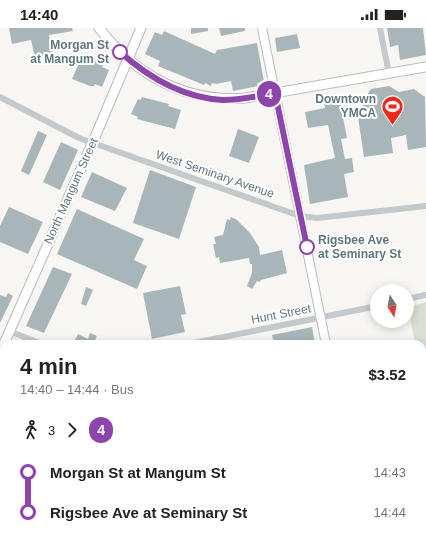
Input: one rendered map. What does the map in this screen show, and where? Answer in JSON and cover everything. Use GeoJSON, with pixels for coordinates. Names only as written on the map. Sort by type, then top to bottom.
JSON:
{"type":"FeatureCollection","features":[{"type":"Feature","properties":{"kind":"main road"},"geometry":{"type":"LineString","coordinates":[[99,28],[128,59],[150,75],[170,86],[204,98],[228,100],[426,67]]}},
{"type":"Feature","properties":{"kind":"main road","name":"North Mangum Street"},"geometry":{"type":"LineString","coordinates":[[6,340],[93,143],[141,28]]}},
{"type":"Feature","properties":{"kind":"street"},"geometry":{"type":"LineString","coordinates":[[262,28],[322,317],[325,340]]}},
{"type":"Feature","properties":{"kind":"street"},"geometry":{"type":"LineString","coordinates":[[380,28],[389,74]]}},
{"type":"Feature","properties":{"kind":"street","name":"West Seminary Avenue"},"geometry":{"type":"LineString","coordinates":[[0,97],[68,133],[93,143],[300,216],[317,218],[426,206]]}},
{"type":"Feature","properties":{"kind":"street"},"geometry":{"type":"LineString","coordinates":[[414,298],[426,295]]}},
{"type":"Feature","properties":{"kind":"street","name":"Hunt Street"},"geometry":{"type":"LineString","coordinates":[[209,340],[370,307]]}},
{"type":"Feature","properties":{"kind":"street"},"geometry":{"type":"LineString","coordinates":[[10,331],[32,340]]}},
{"type":"Feature","properties":{"kind":"shaded area"},"geometry":{"type":"Polygon","coordinates":[[[426,302],[426,340],[415,340],[412,328],[414,328],[414,305],[426,302]]]}},
{"type":"Feature","properties":{"kind":"building"},"geometry":{"type":"Polygon","coordinates":[[[9,28],[72,28],[73,31],[49,35],[53,55],[35,58],[31,40],[12,44],[9,28]]]}},
{"type":"Feature","properties":{"kind":"building"},"geometry":{"type":"Polygon","coordinates":[[[191,28],[208,28],[208,31],[191,34],[191,28]]]}},
{"type":"Feature","properties":{"kind":"building"},"geometry":{"type":"Polygon","coordinates":[[[219,28],[245,28],[245,31],[221,36],[219,28]]]}},
{"type":"Feature","properties":{"kind":"building"},"geometry":{"type":"Polygon","coordinates":[[[387,28],[423,28],[426,55],[400,60],[398,45],[390,47],[387,28]]]}},
{"type":"Feature","properties":{"kind":"building"},"geometry":{"type":"Polygon","coordinates":[[[164,31],[215,54],[217,50],[257,43],[264,82],[257,83],[258,86],[233,91],[231,81],[216,84],[212,83],[211,86],[205,83],[204,85],[158,66],[160,61],[145,54],[155,32],[162,35],[164,31]]]}},
{"type":"Feature","properties":{"kind":"building"},"geometry":{"type":"Polygon","coordinates":[[[297,34],[300,48],[277,52],[275,38],[297,34]]]}},
{"type":"Feature","properties":{"kind":"building"},"geometry":{"type":"Polygon","coordinates":[[[83,54],[100,61],[99,63],[103,65],[102,67],[109,70],[102,87],[95,84],[94,86],[90,86],[72,79],[83,54]]]}},
{"type":"Feature","properties":{"kind":"building","name":"Downtown YMCA"},"geometry":{"type":"Polygon","coordinates":[[[389,86],[399,92],[414,89],[425,97],[426,147],[408,150],[406,135],[391,138],[393,153],[364,157],[358,117],[365,116],[362,102],[371,89],[389,86]]]}},
{"type":"Feature","properties":{"kind":"building"},"geometry":{"type":"Polygon","coordinates":[[[339,96],[347,138],[341,139],[345,159],[352,158],[354,172],[344,174],[348,197],[310,204],[304,165],[335,158],[328,125],[308,128],[305,112],[325,108],[323,99],[339,96]]]}},
{"type":"Feature","properties":{"kind":"building"},"geometry":{"type":"Polygon","coordinates":[[[142,97],[169,104],[168,106],[181,110],[175,129],[137,119],[138,117],[131,114],[138,99],[141,100],[142,97]]]}},
{"type":"Feature","properties":{"kind":"building"},"geometry":{"type":"Polygon","coordinates":[[[238,129],[259,137],[249,163],[229,156],[238,129]]]}},
{"type":"Feature","properties":{"kind":"building"},"geometry":{"type":"Polygon","coordinates":[[[38,131],[47,135],[29,175],[21,171],[38,131]]]}},
{"type":"Feature","properties":{"kind":"building"},"geometry":{"type":"Polygon","coordinates":[[[61,142],[78,150],[60,190],[43,182],[61,142]]]}},
{"type":"Feature","properties":{"kind":"building"},"geometry":{"type":"Polygon","coordinates":[[[150,170],[196,187],[179,239],[133,223],[150,170]]]}},
{"type":"Feature","properties":{"kind":"building"},"geometry":{"type":"Polygon","coordinates":[[[92,172],[127,188],[115,211],[81,197],[92,172]]]}},
{"type":"Feature","properties":{"kind":"building"},"geometry":{"type":"Polygon","coordinates":[[[9,207],[43,222],[28,254],[0,242],[0,226],[9,207]]]}},
{"type":"Feature","properties":{"kind":"building"},"geometry":{"type":"Polygon","coordinates":[[[77,209],[144,239],[134,260],[147,266],[137,289],[57,254],[77,209]]]}},
{"type":"Feature","properties":{"kind":"building"},"geometry":{"type":"Polygon","coordinates":[[[231,217],[237,220],[250,233],[259,247],[260,255],[282,250],[287,273],[261,280],[259,282],[257,281],[252,289],[247,286],[252,273],[252,264],[250,264],[249,258],[220,263],[219,257],[216,258],[213,244],[216,244],[214,237],[223,235],[227,219],[230,220],[231,217]]]}},
{"type":"Feature","properties":{"kind":"building"},"geometry":{"type":"Polygon","coordinates":[[[53,267],[72,274],[44,333],[26,326],[53,267]]]}},
{"type":"Feature","properties":{"kind":"building"},"geometry":{"type":"Polygon","coordinates":[[[180,286],[186,314],[181,315],[185,332],[152,339],[143,293],[180,286]]]}},
{"type":"Feature","properties":{"kind":"building"},"geometry":{"type":"Polygon","coordinates":[[[86,287],[93,290],[86,306],[81,304],[86,287]]]}},
{"type":"Feature","properties":{"kind":"building"},"geometry":{"type":"Polygon","coordinates":[[[8,293],[13,296],[0,323],[0,295],[6,297],[8,293]]]}},
{"type":"Feature","properties":{"kind":"building"},"geometry":{"type":"Polygon","coordinates":[[[312,327],[314,340],[273,340],[272,335],[312,327]]]}},
{"type":"Feature","properties":{"kind":"building"},"geometry":{"type":"Polygon","coordinates":[[[90,333],[97,336],[95,340],[75,340],[78,334],[88,339],[90,333]]]}},
{"type":"Feature","properties":{"kind":"bus line","name":"4"},"geometry":{"type":"LineString","coordinates":[[120,52],[135,65],[170,86],[204,98],[223,100],[275,93],[307,247]]}},
{"type":"Feature","properties":{"kind":"place","name":"Morgan St at Mangum St"},"geometry":{"type":"Point","coordinates":[120,52]}},
{"type":"Feature","properties":{"kind":"place","name":"Downtown YMCA"},"geometry":{"type":"Point","coordinates":[392,126]}},
{"type":"Feature","properties":{"kind":"place","name":"Rigsbee Ave at Seminary St"},"geometry":{"type":"Point","coordinates":[307,247]}}]}
